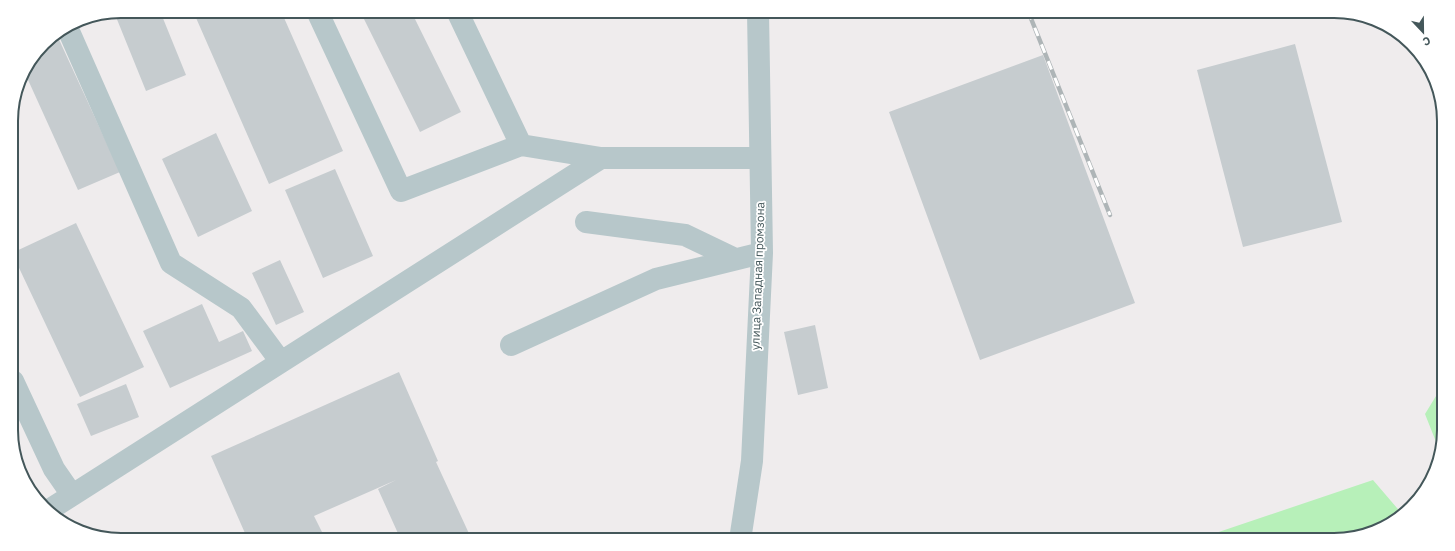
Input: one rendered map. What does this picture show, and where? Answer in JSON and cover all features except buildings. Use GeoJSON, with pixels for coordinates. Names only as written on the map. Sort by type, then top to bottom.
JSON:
{"type":"FeatureCollection","features":[{"type":"Feature","properties":{"kind":"street"},"geometry":{"type":"LineString","coordinates":[[320,18],[401,191],[521,145],[601,158],[760,158]]}},
{"type":"Feature","properties":{"kind":"street"},"geometry":{"type":"LineString","coordinates":[[460,18],[521,145]]}},
{"type":"Feature","properties":{"kind":"street","name":"улица Западная промзона"},"geometry":{"type":"LineString","coordinates":[[742,533],[752,461],[762,252],[758,18]]}},
{"type":"Feature","properties":{"kind":"street"},"geometry":{"type":"LineString","coordinates":[[69,32],[172,263],[241,308],[281,362]]}},
{"type":"Feature","properties":{"kind":"street"},"geometry":{"type":"LineString","coordinates":[[53,507],[601,158]]}},
{"type":"Feature","properties":{"kind":"street"},"geometry":{"type":"LineString","coordinates":[[586,222],[685,235],[735,259]]}},
{"type":"Feature","properties":{"kind":"street"},"geometry":{"type":"LineString","coordinates":[[511,345],[656,279],[762,252]]}},
{"type":"Feature","properties":{"kind":"street"},"geometry":{"type":"LineString","coordinates":[[18,391],[54,469],[72,495]]}},
{"type":"Feature","properties":{"kind":"green space"},"geometry":{"type":"Polygon","coordinates":[[[1437,394],[1436,442],[1425,414],[1437,394]]]}},
{"type":"Feature","properties":{"kind":"green space"},"geometry":{"type":"Polygon","coordinates":[[[1373,480],[1399,510],[1367,528],[1341,533],[1216,533],[1373,480]]]}},
{"type":"Feature","properties":{"kind":"railway"},"geometry":{"type":"LineString","coordinates":[[1031,18],[1110,215]]}}]}
